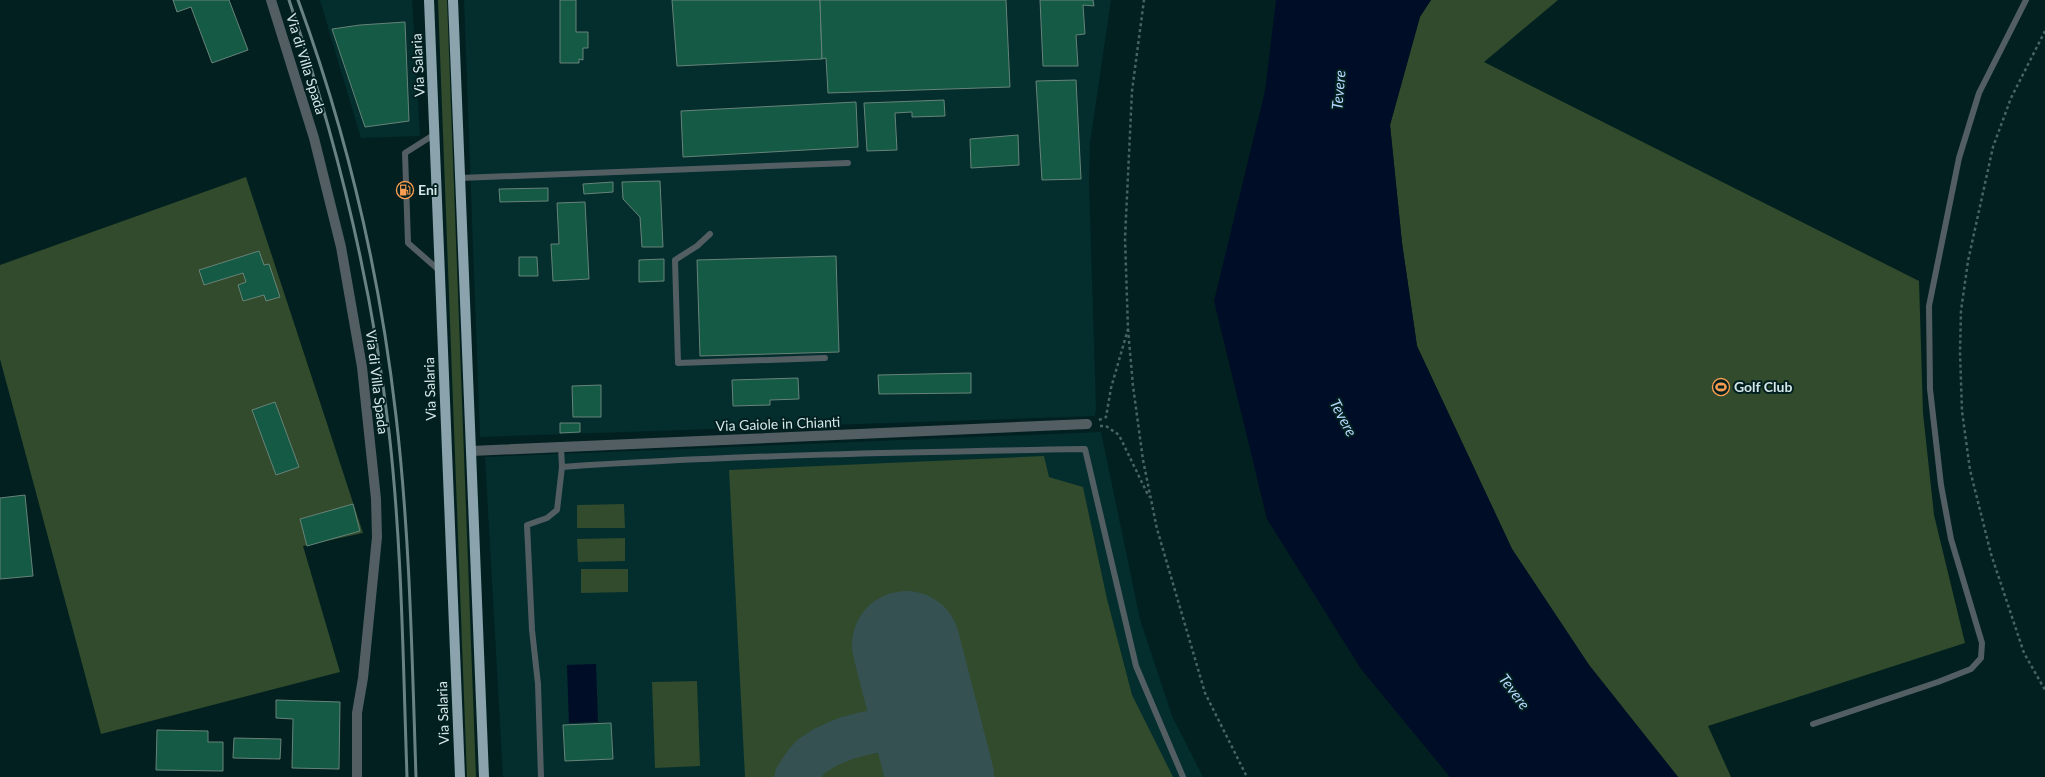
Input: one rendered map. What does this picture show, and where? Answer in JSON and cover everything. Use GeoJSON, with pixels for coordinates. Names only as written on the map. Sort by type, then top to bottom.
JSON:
{"type":"FeatureCollection","features":[{"type":"Feature","properties":{"kind":"main road","name":"Via Salaria"},"geometry":{"type":"LineString","coordinates":[[429,0],[440,271],[445,443],[460,777]]}},
{"type":"Feature","properties":{"kind":"main road"},"geometry":{"type":"LineString","coordinates":[[453,0],[484,777]]}},
{"type":"Feature","properties":{"kind":"street","name":"Via di Villa Spada"},"geometry":{"type":"LineString","coordinates":[[270,0],[314,138],[341,247],[364,382],[376,499],[377,537],[363,678],[357,713],[357,777]]}},
{"type":"Feature","properties":{"kind":"street","name":"Via Gaiole in Chianti"},"geometry":{"type":"LineString","coordinates":[[470,451],[1087,424]]}},
{"type":"Feature","properties":{"kind":"lane"},"geometry":{"type":"LineString","coordinates":[[1813,724],[1938,682],[1971,669],[1981,658],[1982,643],[1951,538],[1941,485],[1930,389],[1929,306],[1959,158],[1977,100],[2026,0]]}},
{"type":"Feature","properties":{"kind":"lane"},"geometry":{"type":"LineString","coordinates":[[435,134],[405,152],[408,243],[440,271]]}},
{"type":"Feature","properties":{"kind":"lane"},"geometry":{"type":"LineString","coordinates":[[460,178],[848,163]]}},
{"type":"Feature","properties":{"kind":"lane"},"geometry":{"type":"LineString","coordinates":[[710,234],[697,246],[675,260],[678,363],[825,358]]}},
{"type":"Feature","properties":{"kind":"lane"},"geometry":{"type":"LineString","coordinates":[[541,777],[538,684],[532,630],[527,525],[547,518],[557,510],[562,467],[561,447]]}},
{"type":"Feature","properties":{"kind":"lane"},"geometry":{"type":"LineString","coordinates":[[562,467],[661,460],[869,452],[1085,449],[1136,666],[1183,777]]}},
{"type":"Feature","properties":{"kind":"path"},"geometry":{"type":"LineString","coordinates":[[1144,0],[1132,91],[1125,238],[1128,329],[1133,386],[1151,501],[1157,529],[1205,693],[1247,777]]}},
{"type":"Feature","properties":{"kind":"path"},"geometry":{"type":"LineString","coordinates":[[2045,31],[2011,98],[1993,147],[1968,261],[1961,310],[1960,352],[1962,411],[1972,478],[1991,554],[2024,653],[2045,690]]}},
{"type":"Feature","properties":{"kind":"path"},"geometry":{"type":"LineString","coordinates":[[1087,424],[1106,417],[1111,388],[1128,329]]}},
{"type":"Feature","properties":{"kind":"path"},"geometry":{"type":"LineString","coordinates":[[1087,424],[1106,426],[1119,434],[1151,501]]}},
{"type":"Feature","properties":{"kind":"shaded area"},"geometry":{"type":"Polygon","coordinates":[[[320,0],[412,0],[420,136],[361,138],[320,0]]]}},
{"type":"Feature","properties":{"kind":"shaded area"},"geometry":{"type":"Polygon","coordinates":[[[464,0],[1111,0],[1090,143],[1089,182],[1095,416],[480,437],[464,0]]]}},
{"type":"Feature","properties":{"kind":"shaded area"},"geometry":{"type":"Polygon","coordinates":[[[1101,432],[1140,619],[1172,716],[1203,777],[503,777],[485,457],[1101,432]]]}},
{"type":"Feature","properties":{"kind":"green space"},"geometry":{"type":"Polygon","coordinates":[[[438,0],[447,0],[476,777],[467,777],[438,0]]]}},
{"type":"Feature","properties":{"kind":"green space","name":"Golf Club"},"geometry":{"type":"Polygon","coordinates":[[[1431,0],[1558,0],[1484,62],[1919,281],[1923,413],[1934,515],[1965,643],[1708,726],[1731,777],[1678,777],[1589,665],[1512,549],[1417,346],[1402,243],[1390,125],[1420,16],[1431,0]]]}},
{"type":"Feature","properties":{"kind":"green space"},"geometry":{"type":"Polygon","coordinates":[[[246,177],[363,533],[303,546],[340,672],[101,734],[0,359],[0,265],[246,177]]]}},
{"type":"Feature","properties":{"kind":"green space"},"geometry":{"type":"Polygon","coordinates":[[[1044,456],[1049,477],[1083,487],[1107,599],[1132,695],[1173,777],[982,777],[940,620],[863,638],[881,700],[876,713],[833,729],[808,742],[797,751],[787,763],[779,777],[745,777],[729,470],[1044,456]]]}},
{"type":"Feature","properties":{"kind":"green space"},"geometry":{"type":"Polygon","coordinates":[[[624,504],[625,528],[577,528],[577,505],[624,504]]]}},
{"type":"Feature","properties":{"kind":"green space"},"geometry":{"type":"Polygon","coordinates":[[[625,538],[625,561],[578,562],[577,539],[625,538]]]}},
{"type":"Feature","properties":{"kind":"green space"},"geometry":{"type":"Polygon","coordinates":[[[581,569],[628,569],[628,592],[581,593],[581,569]]]}},
{"type":"Feature","properties":{"kind":"green space"},"geometry":{"type":"Polygon","coordinates":[[[697,681],[700,766],[655,768],[652,682],[697,681]]]}},
{"type":"Feature","properties":{"kind":"green space"},"geometry":{"type":"Polygon","coordinates":[[[879,753],[889,756],[895,760],[902,777],[815,777],[820,771],[857,754],[879,753]]]}},
{"type":"Feature","properties":{"kind":"water","name":"Tevere"},"geometry":{"type":"Polygon","coordinates":[[[1276,0],[1431,0],[1420,17],[1390,125],[1402,243],[1417,346],[1512,549],[1589,665],[1678,777],[1450,777],[1361,669],[1267,519],[1214,301],[1265,91],[1276,0]]]}},
{"type":"Feature","properties":{"kind":"water"},"geometry":{"type":"Polygon","coordinates":[[[596,664],[598,722],[569,723],[567,665],[596,664]]]}},
{"type":"Feature","properties":{"kind":"building"},"geometry":{"type":"Polygon","coordinates":[[[173,0],[229,0],[248,50],[212,63],[191,7],[177,12],[173,0]]]}},
{"type":"Feature","properties":{"kind":"building"},"geometry":{"type":"Polygon","coordinates":[[[560,0],[576,0],[576,32],[588,32],[588,48],[583,48],[583,60],[579,59],[579,63],[560,63],[560,0]]]}},
{"type":"Feature","properties":{"kind":"building"},"geometry":{"type":"Polygon","coordinates":[[[672,0],[820,0],[822,59],[677,66],[672,0]]]}},
{"type":"Feature","properties":{"kind":"building"},"geometry":{"type":"Polygon","coordinates":[[[820,0],[1006,0],[1010,87],[828,93],[826,58],[822,59],[820,0]]]}},
{"type":"Feature","properties":{"kind":"building"},"geometry":{"type":"Polygon","coordinates":[[[1040,0],[1093,0],[1094,6],[1083,5],[1085,34],[1076,35],[1078,66],[1043,66],[1040,0]]]}},
{"type":"Feature","properties":{"kind":"building"},"geometry":{"type":"Polygon","coordinates":[[[405,22],[409,121],[365,127],[332,29],[360,25],[405,22]]]}},
{"type":"Feature","properties":{"kind":"building"},"geometry":{"type":"Polygon","coordinates":[[[1076,80],[1081,179],[1042,180],[1036,81],[1076,80]]]}},
{"type":"Feature","properties":{"kind":"building"},"geometry":{"type":"Polygon","coordinates":[[[944,100],[945,116],[912,117],[912,112],[895,113],[897,150],[867,151],[864,103],[944,100]]]}},
{"type":"Feature","properties":{"kind":"building"},"geometry":{"type":"Polygon","coordinates":[[[856,102],[858,147],[683,157],[681,111],[856,102]]]}},
{"type":"Feature","properties":{"kind":"building"},"geometry":{"type":"Polygon","coordinates":[[[1018,135],[1019,165],[971,168],[970,139],[1018,135]]]}},
{"type":"Feature","properties":{"kind":"building"},"geometry":{"type":"Polygon","coordinates":[[[660,181],[663,247],[642,247],[640,217],[623,199],[622,182],[660,181]]]}},
{"type":"Feature","properties":{"kind":"building"},"geometry":{"type":"Polygon","coordinates":[[[613,182],[613,192],[584,194],[583,184],[613,182]]]}},
{"type":"Feature","properties":{"kind":"building"},"geometry":{"type":"Polygon","coordinates":[[[548,188],[548,201],[500,202],[499,189],[548,188]]]}},
{"type":"Feature","properties":{"kind":"building"},"geometry":{"type":"Polygon","coordinates":[[[585,202],[589,279],[553,281],[551,244],[559,244],[557,203],[585,202]]]}},
{"type":"Feature","properties":{"kind":"building"},"geometry":{"type":"Polygon","coordinates":[[[259,251],[264,265],[269,264],[280,297],[266,301],[264,295],[243,301],[238,285],[246,282],[243,273],[204,285],[199,270],[259,251]]]}},
{"type":"Feature","properties":{"kind":"building"},"geometry":{"type":"Polygon","coordinates":[[[836,256],[839,352],[700,356],[697,260],[836,256]]]}},
{"type":"Feature","properties":{"kind":"building"},"geometry":{"type":"Polygon","coordinates":[[[519,257],[537,257],[538,276],[519,276],[519,257]]]}},
{"type":"Feature","properties":{"kind":"building"},"geometry":{"type":"Polygon","coordinates":[[[664,259],[664,281],[639,282],[639,260],[664,259]]]}},
{"type":"Feature","properties":{"kind":"building"},"geometry":{"type":"Polygon","coordinates":[[[971,373],[971,393],[879,394],[878,375],[971,373]]]}},
{"type":"Feature","properties":{"kind":"building"},"geometry":{"type":"Polygon","coordinates":[[[798,378],[799,399],[770,400],[770,405],[733,406],[732,380],[798,378]]]}},
{"type":"Feature","properties":{"kind":"building"},"geometry":{"type":"Polygon","coordinates":[[[601,385],[601,417],[573,417],[572,386],[601,385]]]}},
{"type":"Feature","properties":{"kind":"building"},"geometry":{"type":"Polygon","coordinates":[[[275,402],[299,467],[276,475],[252,410],[275,402]]]}},
{"type":"Feature","properties":{"kind":"building"},"geometry":{"type":"Polygon","coordinates":[[[560,423],[580,423],[580,432],[560,433],[560,423]]]}},
{"type":"Feature","properties":{"kind":"building"},"geometry":{"type":"Polygon","coordinates":[[[25,495],[33,576],[0,579],[0,498],[25,495]]]}},
{"type":"Feature","properties":{"kind":"building"},"geometry":{"type":"Polygon","coordinates":[[[353,504],[360,531],[307,546],[300,519],[353,504]]]}},
{"type":"Feature","properties":{"kind":"building"},"geometry":{"type":"Polygon","coordinates":[[[276,700],[340,702],[339,769],[292,768],[293,719],[276,718],[276,700]]]}},
{"type":"Feature","properties":{"kind":"building"},"geometry":{"type":"Polygon","coordinates":[[[611,723],[613,759],[565,761],[563,725],[611,723]]]}},
{"type":"Feature","properties":{"kind":"building"},"geometry":{"type":"Polygon","coordinates":[[[157,730],[208,731],[208,742],[223,742],[223,771],[156,770],[157,730]]]}},
{"type":"Feature","properties":{"kind":"building"},"geometry":{"type":"Polygon","coordinates":[[[234,738],[281,739],[280,759],[233,758],[234,738]]]}},
{"type":"Feature","properties":{"kind":"taxiway"},"geometry":{"type":"LineString","coordinates":[[796,777],[810,757],[823,749],[850,737],[880,731],[907,733],[918,738],[936,760]]}},
{"type":"Feature","properties":{"kind":"runway"},"geometry":{"type":"LineString","coordinates":[[906,645],[940,777]]}},
{"type":"Feature","properties":{"kind":"railway"},"geometry":{"type":"LineString","coordinates":[[289,0],[322,106],[351,213],[363,267],[382,377],[397,518],[407,777]]}},
{"type":"Feature","properties":{"kind":"railway"},"geometry":{"type":"LineString","coordinates":[[298,0],[316,51],[346,153],[371,258],[381,310],[401,461],[412,642],[416,777]]}},
{"type":"Feature","properties":{"kind":"place","name":"Eni"},"geometry":{"type":"Point","coordinates":[405,190]}},
{"type":"Feature","properties":{"kind":"place","name":"Golf Club"},"geometry":{"type":"Point","coordinates":[1721,387]}}]}
